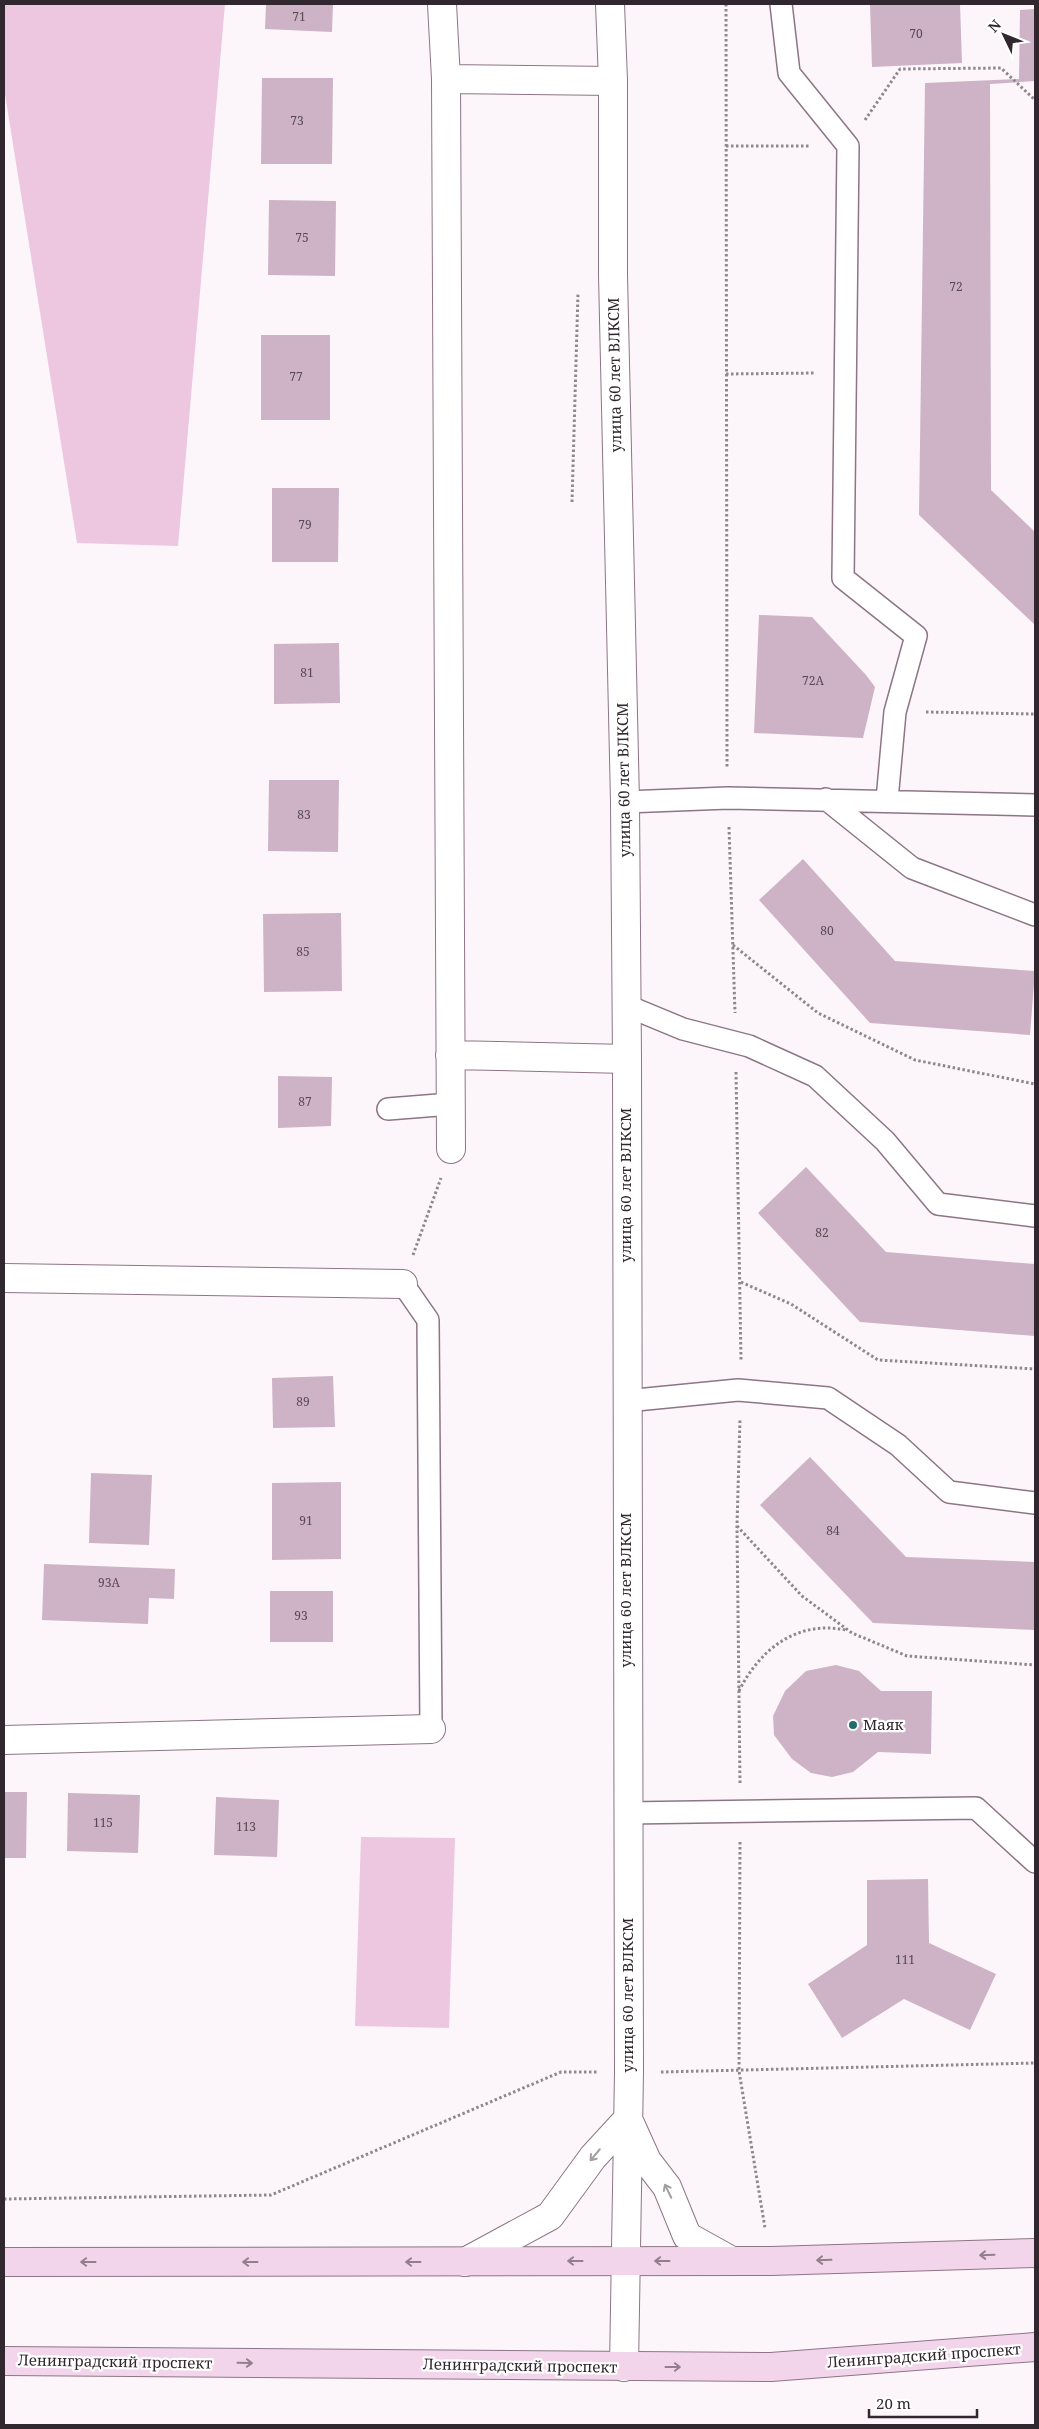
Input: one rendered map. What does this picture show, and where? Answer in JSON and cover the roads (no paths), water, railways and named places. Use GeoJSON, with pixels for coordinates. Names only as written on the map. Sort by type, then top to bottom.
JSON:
{"type":"FeatureCollection","features":[{"type":"Feature","properties":{"kind":"main road"},"geometry":{"type":"LineString","coordinates":[[4,2262],[771,2261],[1035,2253]]}},
{"type":"Feature","properties":{"kind":"main road","name":"Ленинградский проспект"},"geometry":{"type":"LineString","coordinates":[[4,2361],[770,2367],[1035,2348]]}},
{"type":"Feature","properties":{"kind":"street"},"geometry":{"type":"LineString","coordinates":[[442,4],[446,79],[451,1149]]}},
{"type":"Feature","properties":{"kind":"street","name":"улица 60 лет ВЛКСМ"},"geometry":{"type":"LineString","coordinates":[[610,4],[613,82],[613,275],[625,802],[625,1005],[627,1059],[626,1401],[629,2072],[624,2261],[624,2367]]}},
{"type":"Feature","properties":{"kind":"street"},"geometry":{"type":"LineString","coordinates":[[446,79],[613,82]]}},
{"type":"Feature","properties":{"kind":"street"},"geometry":{"type":"LineString","coordinates":[[450,1055],[627,1059]]}},
{"type":"Feature","properties":{"kind":"street"},"geometry":{"type":"LineString","coordinates":[[4,1278],[403,1284]]}},
{"type":"Feature","properties":{"kind":"street"},"geometry":{"type":"LineString","coordinates":[[4,1740],[432,1729]]}},
{"type":"Feature","properties":{"kind":"street"},"geometry":{"type":"LineString","coordinates":[[465,2262],[550,2216],[593,2157],[628,2119],[647,2161],[667,2187],[687,2236],[732,2261]]}},
{"type":"Feature","properties":{"kind":"lane"},"geometry":{"type":"LineString","coordinates":[[781,4],[789,73],[848,146],[843,578],[916,636],[895,712],[887,800]]}},
{"type":"Feature","properties":{"kind":"lane"},"geometry":{"type":"LineString","coordinates":[[625,802],[728,798],[826,798],[1035,805]]}},
{"type":"Feature","properties":{"kind":"lane"},"geometry":{"type":"LineString","coordinates":[[826,798],[912,868],[1035,915]]}},
{"type":"Feature","properties":{"kind":"lane"},"geometry":{"type":"LineString","coordinates":[[625,1005],[683,1029],[749,1046],[814,1076],[886,1141],[938,1204],[1035,1216]]}},
{"type":"Feature","properties":{"kind":"lane"},"geometry":{"type":"LineString","coordinates":[[388,1109],[451,1104]]}},
{"type":"Feature","properties":{"kind":"lane"},"geometry":{"type":"LineString","coordinates":[[403,1284],[428,1320],[432,1729]]}},
{"type":"Feature","properties":{"kind":"lane"},"geometry":{"type":"LineString","coordinates":[[626,1401],[741,1390],[828,1398],[898,1444],[949,1492],[1035,1503]]}},
{"type":"Feature","properties":{"kind":"lane"},"geometry":{"type":"LineString","coordinates":[[627,1813],[740,1813],[976,1808],[1035,1862]]}},
{"type":"Feature","properties":{"kind":"place","name":"Маяк"},"geometry":{"type":"Point","coordinates":[853,1725]}}]}
